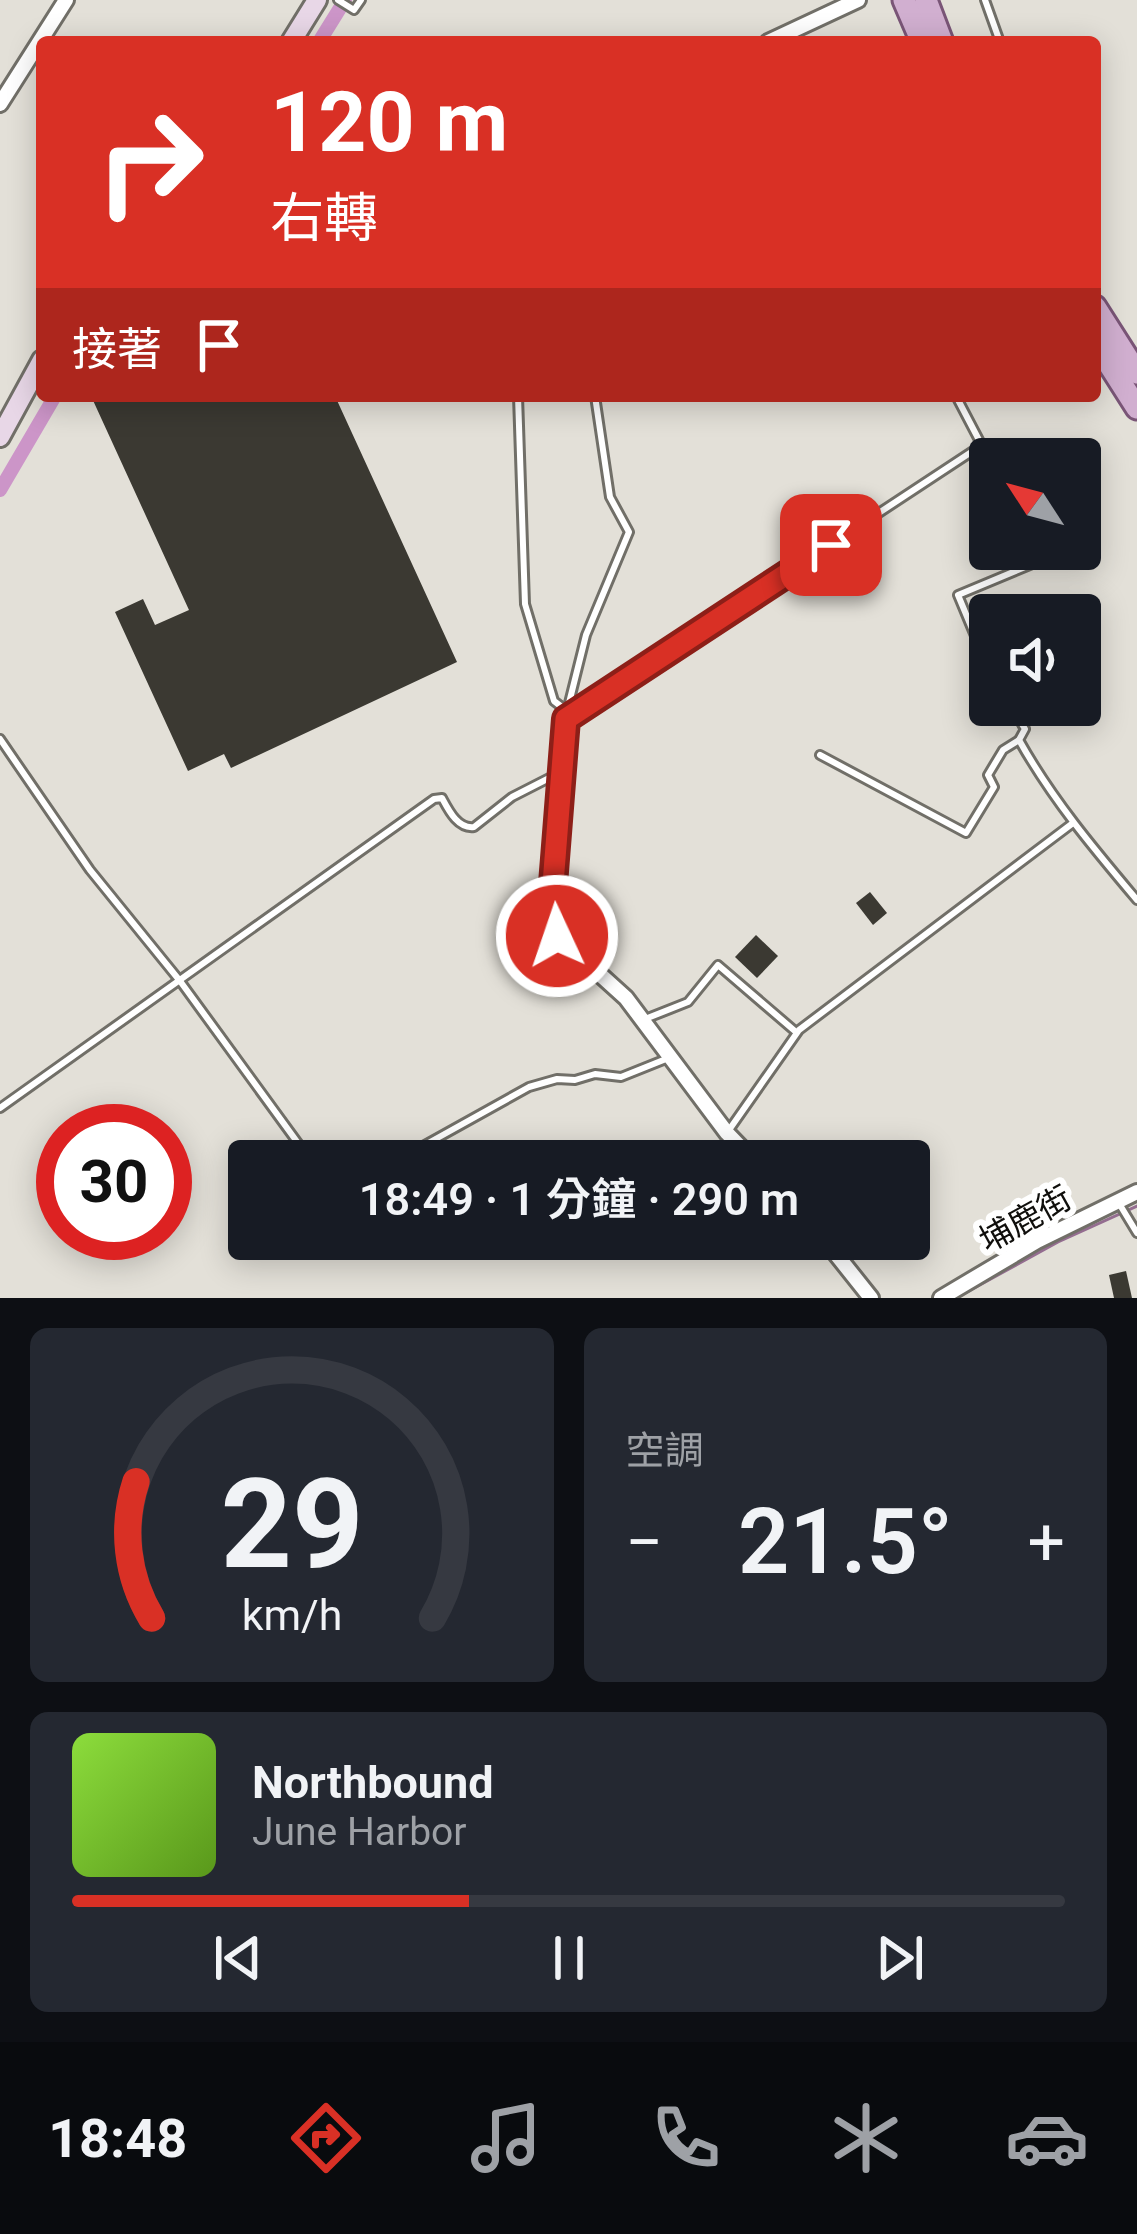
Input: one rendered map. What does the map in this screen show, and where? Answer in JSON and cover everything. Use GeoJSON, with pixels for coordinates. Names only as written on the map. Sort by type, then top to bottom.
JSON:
{"type":"FeatureCollection","features":[{"type":"Feature","properties":{"kind":"main road"},"geometry":{"type":"LineString","coordinates":[[904,0],[919,36]]}},
{"type":"Feature","properties":{"kind":"main road"},"geometry":{"type":"LineString","coordinates":[[926,0],[940,36]]}},
{"type":"Feature","properties":{"kind":"main road"},"geometry":{"type":"LineString","coordinates":[[1101,319],[1132,378],[1137,409]]}},
{"type":"Feature","properties":{"kind":"main road"},"geometry":{"type":"LineString","coordinates":[[1101,348],[1132,378]]}},
{"type":"Feature","properties":{"kind":"street"},"geometry":{"type":"LineString","coordinates":[[43,36],[66,0]]}},
{"type":"Feature","properties":{"kind":"street"},"geometry":{"type":"LineString","coordinates":[[294,36],[317,0]]}},
{"type":"Feature","properties":{"kind":"street"},"geometry":{"type":"LineString","coordinates":[[786,36],[858,0]]}},
{"type":"Feature","properties":{"kind":"street"},"geometry":{"type":"LineString","coordinates":[[0,104],[36,47]]}},
{"type":"Feature","properties":{"kind":"street"},"geometry":{"type":"LineString","coordinates":[[0,437],[36,371]]}},
{"type":"Feature","properties":{"kind":"street"},"geometry":{"type":"LineString","coordinates":[[566,715],[552,931],[626,998],[734,1140]]}},
{"type":"Feature","properties":{"kind":"street","name":"埔鹿街"},"geometry":{"type":"LineString","coordinates":[[941,1298],[1037,1240],[1137,1192]]}},
{"type":"Feature","properties":{"kind":"street"},"geometry":{"type":"LineString","coordinates":[[841,1260],[872,1298]]}},
{"type":"Feature","properties":{"kind":"lane"},"geometry":{"type":"LineString","coordinates":[[338,0],[354,10],[361,0]]}},
{"type":"Feature","properties":{"kind":"lane"},"geometry":{"type":"LineString","coordinates":[[985,0],[998,36]]}},
{"type":"Feature","properties":{"kind":"lane"},"geometry":{"type":"LineString","coordinates":[[518,402],[525,604],[554,701],[566,715]]}},
{"type":"Feature","properties":{"kind":"lane"},"geometry":{"type":"LineString","coordinates":[[566,715],[586,635],[629,532],[610,496],[596,402]]}},
{"type":"Feature","properties":{"kind":"lane"},"geometry":{"type":"LineString","coordinates":[[959,402],[978,438]]}},
{"type":"Feature","properties":{"kind":"lane"},"geometry":{"type":"LineString","coordinates":[[566,715],[969,453]]}},
{"type":"Feature","properties":{"kind":"lane"},"geometry":{"type":"LineString","coordinates":[[969,621],[958,595],[1018,570]]}},
{"type":"Feature","properties":{"kind":"lane"},"geometry":{"type":"LineString","coordinates":[[820,754],[966,833],[994,787],[988,776],[1003,750],[1019,740],[1023,726]]}},
{"type":"Feature","properties":{"kind":"lane"},"geometry":{"type":"LineString","coordinates":[[0,739],[90,870],[180,981],[296,1140]]}},
{"type":"Feature","properties":{"kind":"lane"},"geometry":{"type":"LineString","coordinates":[[1019,740],[1073,823],[1137,900]]}},
{"type":"Feature","properties":{"kind":"lane"},"geometry":{"type":"LineString","coordinates":[[0,1108],[434,799],[442,798],[462,824],[474,827],[512,797],[562,771]]}},
{"type":"Feature","properties":{"kind":"lane"},"geometry":{"type":"LineString","coordinates":[[727,1133],[797,1033],[1073,823]]}},
{"type":"Feature","properties":{"kind":"lane"},"geometry":{"type":"LineString","coordinates":[[642,1020],[688,1002],[718,965],[797,1033]]}},
{"type":"Feature","properties":{"kind":"lane"},"geometry":{"type":"LineString","coordinates":[[434,1140],[529,1087],[596,1074],[621,1077],[670,1058]]}},
{"type":"Feature","properties":{"kind":"lane"},"geometry":{"type":"LineString","coordinates":[[1117,1201],[1137,1233]]}},
{"type":"Feature","properties":{"kind":"building"},"geometry":{"type":"Polygon","coordinates":[[[94,402],[338,402],[457,662],[231,768],[224,754],[188,771],[115,612],[143,599],[155,625],[189,610],[94,402]]]}},
{"type":"Feature","properties":{"kind":"building"},"geometry":{"type":"Polygon","coordinates":[[[870,892],[887,913],[873,925],[856,903],[870,892]]]}},
{"type":"Feature","properties":{"kind":"building"},"geometry":{"type":"Polygon","coordinates":[[[756,935],[778,956],[757,978],[735,957],[756,935]]]}},
{"type":"Feature","properties":{"kind":"building"},"geometry":{"type":"Polygon","coordinates":[[[1126,1271],[1132,1298],[1114,1298],[1109,1275],[1126,1271]]]}},
{"type":"Feature","properties":{"kind":"waterway"},"geometry":{"type":"LineString","coordinates":[[323,36],[345,0]]}},
{"type":"Feature","properties":{"kind":"waterway"},"geometry":{"type":"LineString","coordinates":[[0,490],[51,402]]}},
{"type":"Feature","properties":{"kind":"waterway"},"geometry":{"type":"LineString","coordinates":[[956,1298],[1058,1242],[1137,1206]]}},
{"type":"Feature","properties":{"kind":"route"},"geometry":{"type":"LineString","coordinates":[[557,936],[550,922],[566,719],[831,545]]}}]}
